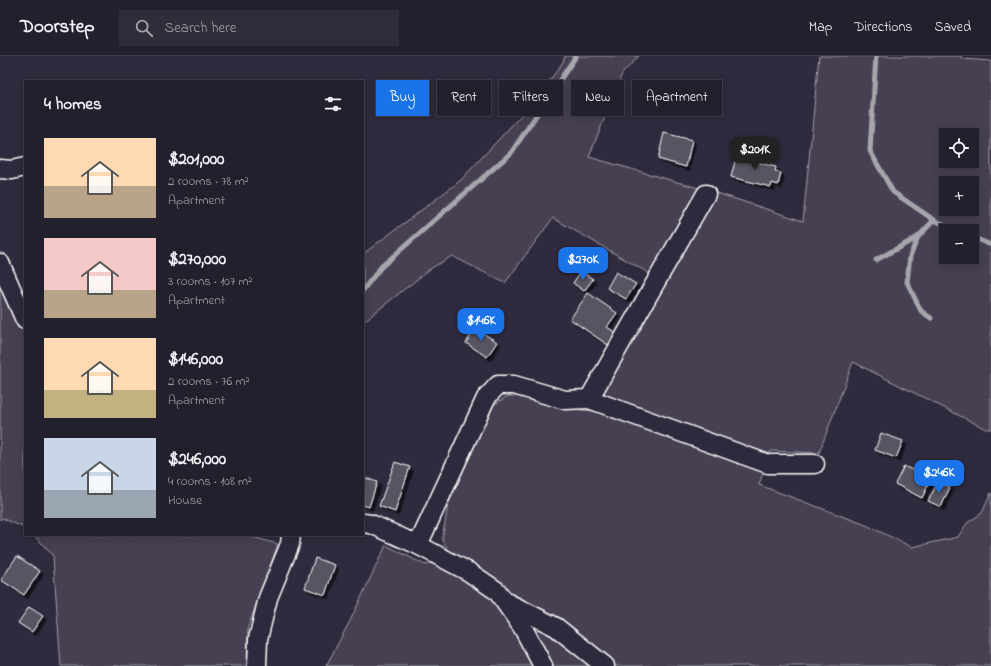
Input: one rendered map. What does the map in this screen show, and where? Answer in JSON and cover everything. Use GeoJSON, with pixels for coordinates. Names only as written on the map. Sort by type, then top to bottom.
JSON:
{"type":"FeatureCollection","features":[{"type":"Feature","properties":{"kind":"street"},"geometry":{"type":"LineString","coordinates":[[0,169],[12,170],[24,167]]}},
{"type":"Feature","properties":{"kind":"street"},"geometry":{"type":"LineString","coordinates":[[589,399],[706,194]]}},
{"type":"Feature","properties":{"kind":"street"},"geometry":{"type":"LineString","coordinates":[[0,263],[24,318]]}},
{"type":"Feature","properties":{"kind":"street"},"geometry":{"type":"LineString","coordinates":[[418,545],[486,398],[498,385],[514,385],[565,400],[589,399],[768,464],[815,464]]}},
{"type":"Feature","properties":{"kind":"street"},"geometry":{"type":"LineString","coordinates":[[364,523],[371,524],[418,545],[469,572],[497,591],[523,628],[543,666]]}},
{"type":"Feature","properties":{"kind":"street"},"geometry":{"type":"LineString","coordinates":[[257,666],[258,639],[268,598],[290,544],[292,536]]}},
{"type":"Feature","properties":{"kind":"street"},"geometry":{"type":"LineString","coordinates":[[504,600],[556,627],[606,666]]}},
{"type":"Feature","properties":{"kind":"shaded area"},"geometry":{"type":"Polygon","coordinates":[[[565,56],[639,56],[622,74],[620,80],[571,80],[571,116],[605,116],[589,157],[702,189],[652,275],[553,218],[505,283],[452,256],[430,269],[364,321],[364,253],[460,181],[520,116],[563,116],[563,80],[550,80],[563,62],[565,56]]]}},
{"type":"Feature","properties":{"kind":"shaded area"},"geometry":{"type":"Polygon","coordinates":[[[819,56],[961,56],[962,59],[991,61],[991,429],[986,429],[853,362],[819,453],[771,451],[768,457],[606,397],[603,386],[714,192],[803,221],[819,56]]]}},
{"type":"Feature","properties":{"kind":"shaded area"},"geometry":{"type":"Polygon","coordinates":[[[0,265],[24,313],[24,528],[2,518],[0,520],[0,265]]]}},
{"type":"Feature","properties":{"kind":"shaded area"},"geometry":{"type":"Polygon","coordinates":[[[508,396],[520,396],[566,409],[596,411],[764,470],[759,485],[866,525],[912,547],[958,537],[967,523],[982,513],[991,493],[991,666],[326,666],[350,621],[386,545],[425,565],[453,558],[442,539],[448,505],[493,405],[508,396]]]}},
{"type":"Feature","properties":{"kind":"shaded area"},"geometry":{"type":"Polygon","coordinates":[[[35,536],[248,536],[278,544],[248,627],[247,666],[61,666],[53,556],[35,536]]]}},
{"type":"Feature","properties":{"kind":"building"},"geometry":{"type":"Polygon","coordinates":[[[664,133],[692,140],[686,167],[658,159],[664,133]]]}},
{"type":"Feature","properties":{"kind":"building"},"geometry":{"type":"Polygon","coordinates":[[[749,153],[758,155],[756,162],[776,167],[775,172],[781,173],[778,185],[772,183],[771,187],[731,177],[736,157],[747,159],[749,153]]]}},
{"type":"Feature","properties":{"kind":"building"},"geometry":{"type":"Polygon","coordinates":[[[581,271],[593,279],[584,291],[573,283],[581,271]]]}},
{"type":"Feature","properties":{"kind":"building"},"geometry":{"type":"Polygon","coordinates":[[[616,272],[636,284],[626,299],[607,288],[616,272]]]}},
{"type":"Feature","properties":{"kind":"building"},"geometry":{"type":"Polygon","coordinates":[[[588,293],[617,313],[607,327],[616,333],[608,345],[570,319],[588,293]]]}},
{"type":"Feature","properties":{"kind":"building"},"geometry":{"type":"Polygon","coordinates":[[[475,328],[497,342],[487,357],[466,343],[475,328]]]}},
{"type":"Feature","properties":{"kind":"building"},"geometry":{"type":"Polygon","coordinates":[[[881,433],[903,441],[896,458],[875,450],[881,433]]]}},
{"type":"Feature","properties":{"kind":"building"},"geometry":{"type":"Polygon","coordinates":[[[395,462],[410,467],[395,512],[379,506],[395,462]]]}},
{"type":"Feature","properties":{"kind":"building"},"geometry":{"type":"Polygon","coordinates":[[[904,466],[931,479],[922,498],[895,484],[904,466]]]}},
{"type":"Feature","properties":{"kind":"building"},"geometry":{"type":"Polygon","coordinates":[[[364,477],[377,482],[369,507],[364,505],[364,477]]]}},
{"type":"Feature","properties":{"kind":"building"},"geometry":{"type":"Polygon","coordinates":[[[938,482],[950,487],[941,507],[928,501],[938,482]]]}},
{"type":"Feature","properties":{"kind":"building"},"geometry":{"type":"Polygon","coordinates":[[[17,556],[40,571],[24,595],[1,580],[17,556]]]}},
{"type":"Feature","properties":{"kind":"building"},"geometry":{"type":"Polygon","coordinates":[[[315,558],[335,565],[325,595],[305,588],[315,558]]]}},
{"type":"Feature","properties":{"kind":"building"},"geometry":{"type":"Polygon","coordinates":[[[29,607],[43,616],[32,632],[18,623],[29,607]]]}},
{"type":"Feature","properties":{"kind":"waterway"},"geometry":{"type":"LineString","coordinates":[[364,289],[381,267],[511,153],[576,56]]}},
{"type":"Feature","properties":{"kind":"waterway"},"geometry":{"type":"LineString","coordinates":[[876,56],[870,151],[893,192],[934,220],[943,224]]}},
{"type":"Feature","properties":{"kind":"waterway"},"geometry":{"type":"LineString","coordinates":[[931,318],[921,311],[907,282],[910,256],[918,237],[934,220]]}},
{"type":"Feature","properties":{"kind":"waterway"},"geometry":{"type":"LineString","coordinates":[[876,260],[918,237]]}},
{"type":"Feature","properties":{"kind":"waterway"},"geometry":{"type":"LineString","coordinates":[[979,240],[991,245]]}}]}
